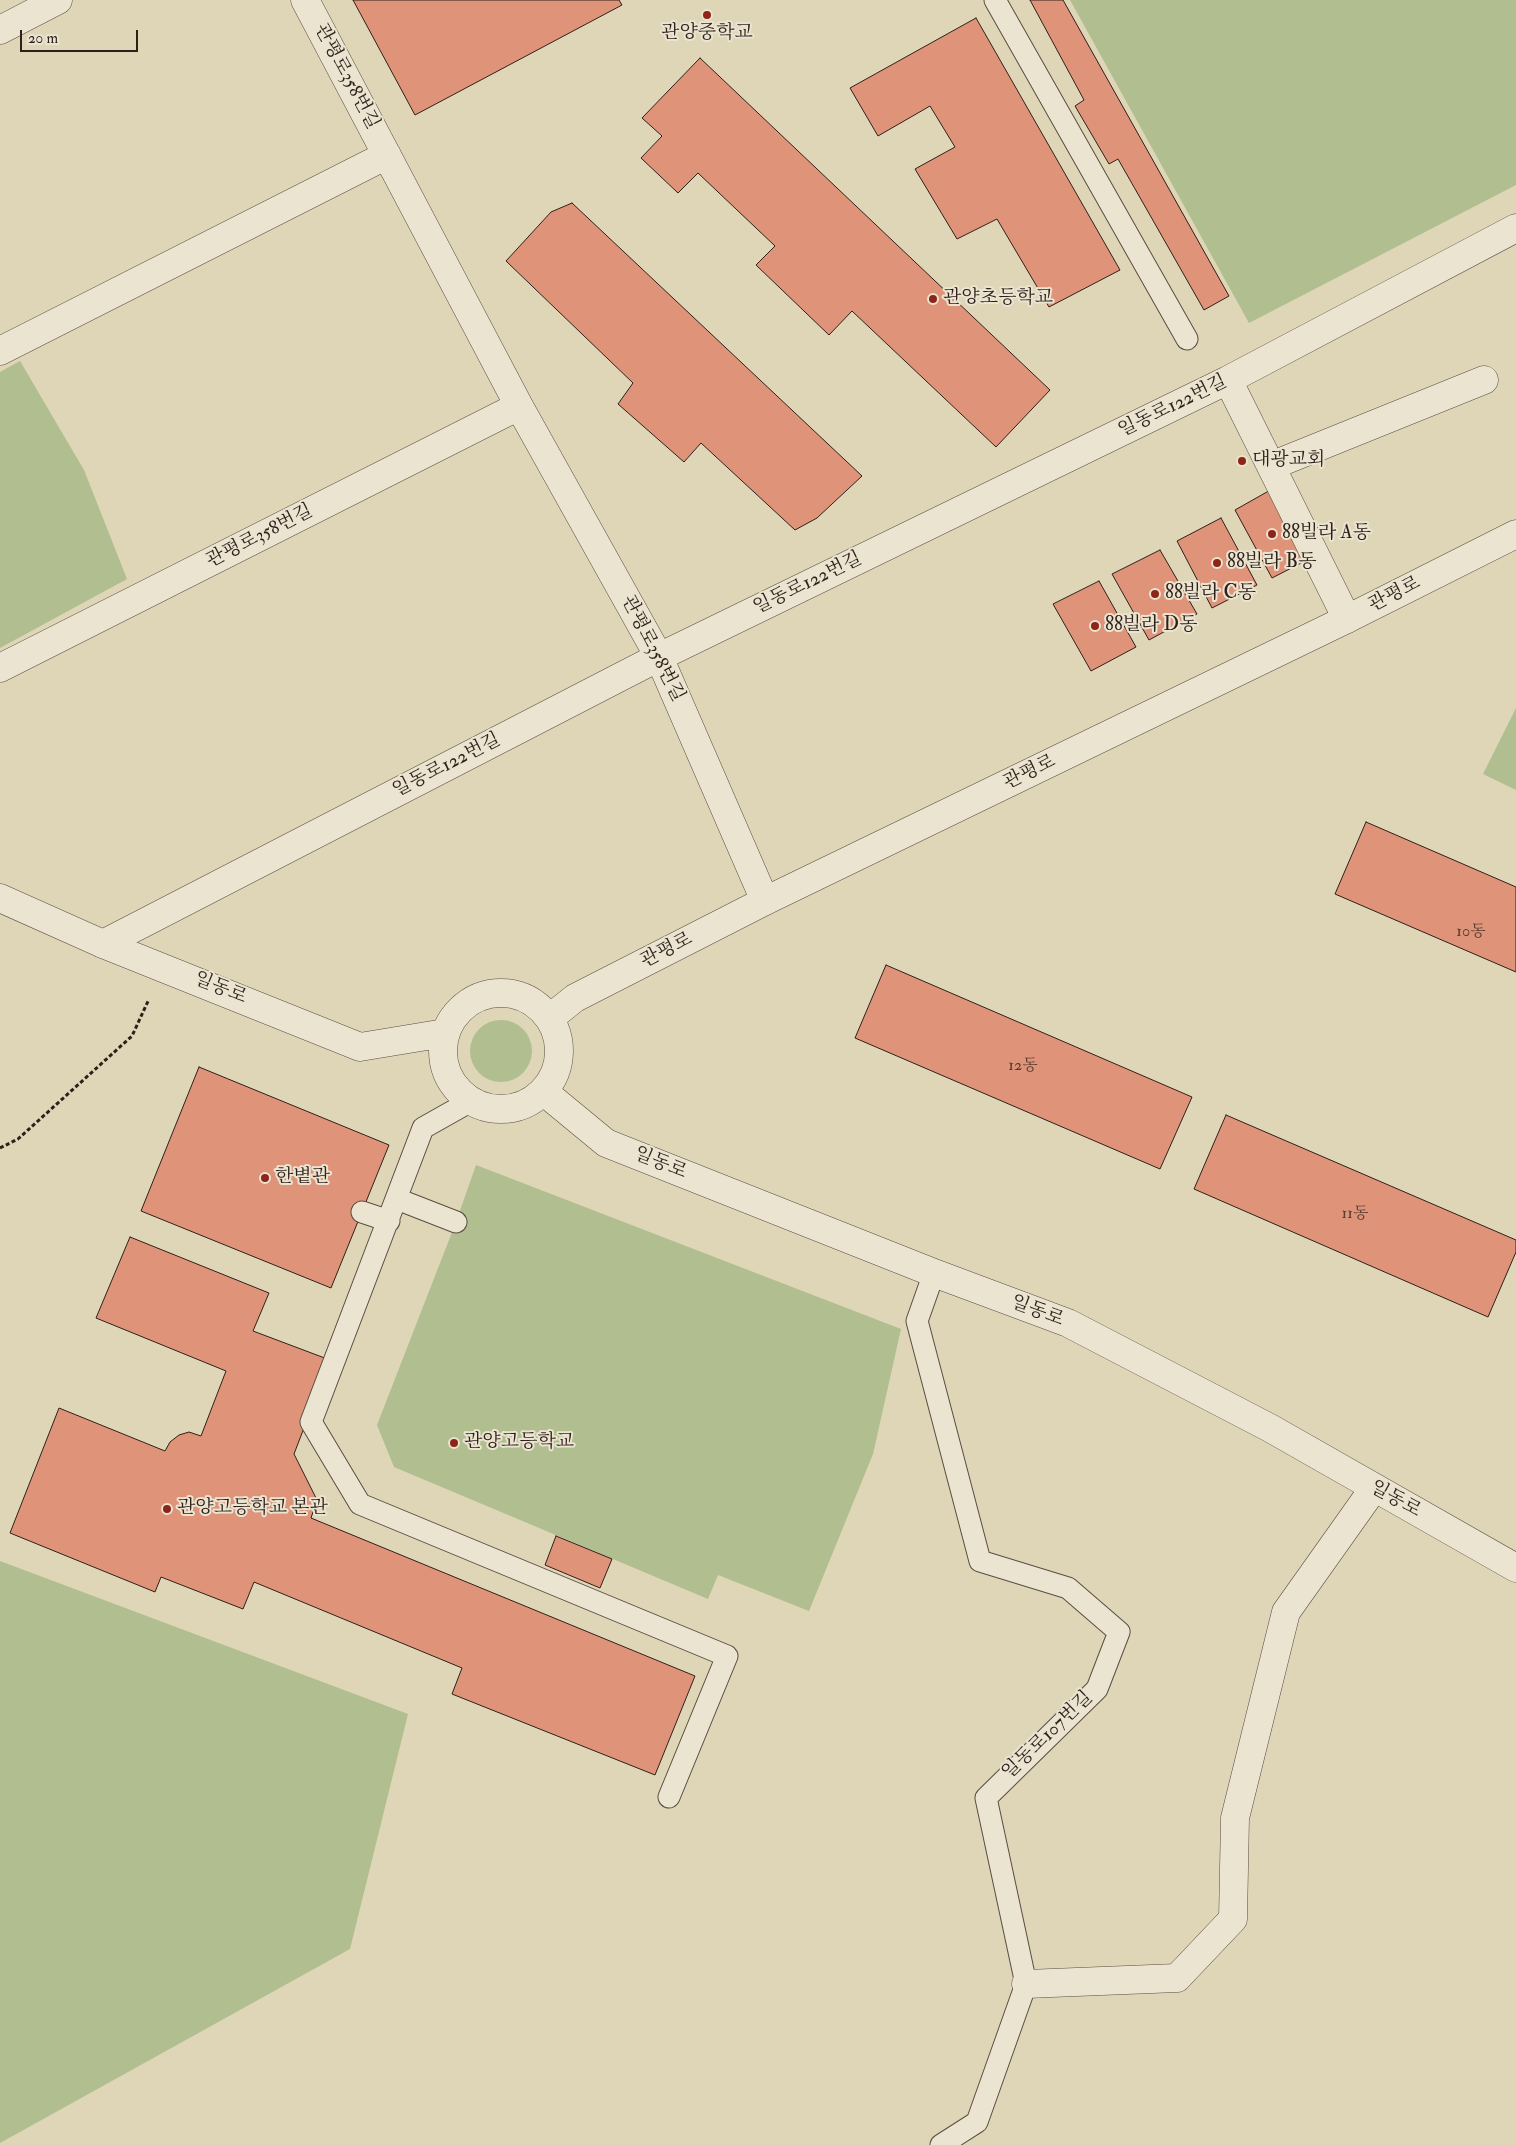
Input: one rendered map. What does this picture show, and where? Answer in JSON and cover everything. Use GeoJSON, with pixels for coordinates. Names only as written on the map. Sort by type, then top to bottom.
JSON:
{"type":"FeatureCollection","features":[{"type":"Feature","properties":{"kind":"street"},"geometry":{"type":"LineString","coordinates":[[0,30],[58,0]]}},
{"type":"Feature","properties":{"kind":"street","name":"관평로358번길"},"geometry":{"type":"LineString","coordinates":[[305,0],[519,406],[659,657],[765,901]]}},
{"type":"Feature","properties":{"kind":"street"},"geometry":{"type":"LineString","coordinates":[[0,352],[387,155]]}},
{"type":"Feature","properties":{"kind":"street","name":"일동로122번길"},"geometry":{"type":"LineString","coordinates":[[104,944],[659,657],[1228,380],[1516,228]]}},
{"type":"Feature","properties":{"kind":"street"},"geometry":{"type":"LineString","coordinates":[[1228,380],[1348,619]]}},
{"type":"Feature","properties":{"kind":"street"},"geometry":{"type":"LineString","coordinates":[[1271,466],[1484,380]]}},
{"type":"Feature","properties":{"kind":"street","name":"관평로358번길"},"geometry":{"type":"LineString","coordinates":[[0,668],[519,406]]}},
{"type":"Feature","properties":{"kind":"street","name":"관평로"},"geometry":{"type":"LineString","coordinates":[[550,1018],[575,998],[765,901],[1348,619],[1516,534]]}},
{"type":"Feature","properties":{"kind":"street","name":"일동로"},"geometry":{"type":"LineString","coordinates":[[0,898],[104,944],[164,966],[360,1047],[445,1033]]}},
{"type":"Feature","properties":{"kind":"street"},"geometry":{"type":"LineString","coordinates":[[505,992],[530,1000],[550,1018],[559,1043],[556,1069],[544,1091],[522,1105],[496,1109],[471,1101],[452,1083],[443,1060],[445,1033],[458,1011],[480,996],[505,992]]}},
{"type":"Feature","properties":{"kind":"street","name":"일동로"},"geometry":{"type":"LineString","coordinates":[[544,1091],[606,1143],[934,1273],[1068,1323],[1270,1428],[1516,1568]]}},
{"type":"Feature","properties":{"kind":"street"},"geometry":{"type":"LineString","coordinates":[[1026,1984],[1177,1978],[1233,1918],[1235,1818],[1286,1612],[1374,1488]]}},
{"type":"Feature","properties":{"kind":"lane"},"geometry":{"type":"LineString","coordinates":[[995,0],[1187,339]]}},
{"type":"Feature","properties":{"kind":"lane"},"geometry":{"type":"LineString","coordinates":[[471,1101],[424,1128],[311,1422],[360,1504],[727,1656],[669,1797]]}},
{"type":"Feature","properties":{"kind":"lane"},"geometry":{"type":"LineString","coordinates":[[397,1199],[456,1222]]}},
{"type":"Feature","properties":{"kind":"lane"},"geometry":{"type":"LineString","coordinates":[[362,1212],[388,1221]]}},
{"type":"Feature","properties":{"kind":"lane","name":"일동로107번길"},"geometry":{"type":"LineString","coordinates":[[934,1273],[917,1321],[980,1561],[1068,1588],[1119,1632],[1097,1689],[986,1798],[1026,1984]]}},
{"type":"Feature","properties":{"kind":"lane"},"geometry":{"type":"LineString","coordinates":[[941,2145],[977,2122],[1026,1984]]}},
{"type":"Feature","properties":{"kind":"path"},"geometry":{"type":"LineString","coordinates":[[0,1148],[18,1139],[132,1036],[164,966]]}},
{"type":"Feature","properties":{"kind":"green space"},"geometry":{"type":"Polygon","coordinates":[[[1070,0],[1516,0],[1516,185],[1249,323],[1070,0]]]}},
{"type":"Feature","properties":{"kind":"green space"},"geometry":{"type":"Polygon","coordinates":[[[20,361],[84,470],[127,579],[0,648],[0,372],[20,361]]]}},
{"type":"Feature","properties":{"kind":"green space"},"geometry":{"type":"Polygon","coordinates":[[[1516,708],[1516,790],[1483,774],[1516,708]]]}},
{"type":"Feature","properties":{"kind":"green space"},"geometry":{"type":"Polygon","coordinates":[[[501,1020],[513,1022],[523,1029],[530,1039],[532,1051],[530,1063],[523,1073],[513,1080],[501,1082],[489,1080],[479,1073],[472,1063],[470,1051],[472,1039],[479,1029],[489,1022],[501,1020]]]}},
{"type":"Feature","properties":{"kind":"green space"},"geometry":{"type":"Polygon","coordinates":[[[476,1165],[901,1329],[873,1454],[809,1611],[718,1575],[708,1599],[394,1467],[377,1425],[456,1222],[476,1165]]]}},
{"type":"Feature","properties":{"kind":"green space"},"geometry":{"type":"Polygon","coordinates":[[[0,1561],[408,1714],[350,1949],[0,2143],[0,1561]]]}},
{"type":"Feature","properties":{"kind":"building"},"geometry":{"type":"Polygon","coordinates":[[[353,0],[619,0],[622,5],[415,115],[353,0]]]}},
{"type":"Feature","properties":{"kind":"building"},"geometry":{"type":"Polygon","coordinates":[[[1030,0],[1063,0],[1229,296],[1204,310],[1118,159],[1109,164],[1075,106],[1084,100],[1030,0]]]}},
{"type":"Feature","properties":{"kind":"building"},"geometry":{"type":"Polygon","coordinates":[[[976,18],[1120,270],[1049,307],[997,219],[957,239],[915,169],[955,147],[930,106],[878,136],[850,88],[976,18]]]}},
{"type":"Feature","properties":{"kind":"building"},"geometry":{"type":"Polygon","coordinates":[[[700,58],[1050,390],[996,447],[852,311],[829,335],[756,265],[775,246],[698,173],[678,193],[641,158],[662,136],[642,118],[700,58]]]}},
{"type":"Feature","properties":{"kind":"building"},"geometry":{"type":"Polygon","coordinates":[[[572,203],[862,476],[817,518],[795,530],[701,443],[684,462],[618,404],[633,383],[506,261],[551,212],[572,203]]]}},
{"type":"Feature","properties":{"kind":"building","name":"88빌라 A동"},"geometry":{"type":"Polygon","coordinates":[[[1274,488],[1309,559],[1272,578],[1235,510],[1274,488]]]}},
{"type":"Feature","properties":{"kind":"building","name":"88빌라 B동"},"geometry":{"type":"Polygon","coordinates":[[[1221,518],[1257,585],[1212,608],[1177,541],[1221,518]]]}},
{"type":"Feature","properties":{"kind":"building","name":"88빌라 C동"},"geometry":{"type":"Polygon","coordinates":[[[1160,550],[1197,614],[1149,640],[1112,574],[1160,550]]]}},
{"type":"Feature","properties":{"kind":"building","name":"88빌라 D동"},"geometry":{"type":"Polygon","coordinates":[[[1099,581],[1136,647],[1091,671],[1053,604],[1099,581]]]}},
{"type":"Feature","properties":{"kind":"building"},"geometry":{"type":"Polygon","coordinates":[[[1366,822],[1516,887],[1516,972],[1335,894],[1366,822]]]}},
{"type":"Feature","properties":{"kind":"building"},"geometry":{"type":"Polygon","coordinates":[[[886,965],[1192,1097],[1160,1169],[855,1038],[886,965]]]}},
{"type":"Feature","properties":{"kind":"building","name":"한볕관"},"geometry":{"type":"Polygon","coordinates":[[[199,1067],[389,1145],[331,1288],[141,1211],[199,1067]]]}},
{"type":"Feature","properties":{"kind":"building"},"geometry":{"type":"Polygon","coordinates":[[[1226,1115],[1516,1240],[1516,1252],[1488,1317],[1194,1189],[1226,1115]]]}},
{"type":"Feature","properties":{"kind":"building","name":"관양고등학교 본관"},"geometry":{"type":"Polygon","coordinates":[[[130,1237],[269,1293],[253,1331],[330,1360],[294,1454],[317,1500],[311,1518],[695,1676],[655,1775],[452,1694],[462,1668],[254,1582],[243,1609],[161,1577],[155,1592],[10,1533],[59,1408],[165,1451],[170,1442],[179,1435],[189,1432],[201,1436],[226,1371],[96,1318],[130,1237]]]}},
{"type":"Feature","properties":{"kind":"building"},"geometry":{"type":"Polygon","coordinates":[[[556,1536],[612,1559],[600,1588],[545,1565],[556,1536]]]}},
{"type":"Feature","properties":{"kind":"place","name":"관양중학교"},"geometry":{"type":"Point","coordinates":[707,15]}},
{"type":"Feature","properties":{"kind":"place","name":"관양초등학교"},"geometry":{"type":"Point","coordinates":[933,299]}},
{"type":"Feature","properties":{"kind":"place","name":"대광교회"},"geometry":{"type":"Point","coordinates":[1242,461]}},
{"type":"Feature","properties":{"kind":"place","name":"88빌라 A동"},"geometry":{"type":"Point","coordinates":[1272,534]}},
{"type":"Feature","properties":{"kind":"place","name":"88빌라 B동"},"geometry":{"type":"Point","coordinates":[1217,563]}},
{"type":"Feature","properties":{"kind":"place","name":"88빌라 C동"},"geometry":{"type":"Point","coordinates":[1155,594]}},
{"type":"Feature","properties":{"kind":"place","name":"88빌라 D동"},"geometry":{"type":"Point","coordinates":[1095,626]}},
{"type":"Feature","properties":{"kind":"place","name":"한볕관"},"geometry":{"type":"Point","coordinates":[265,1178]}},
{"type":"Feature","properties":{"kind":"place","name":"관양고등학교"},"geometry":{"type":"Point","coordinates":[454,1443]}},
{"type":"Feature","properties":{"kind":"place","name":"관양고등학교 본관"},"geometry":{"type":"Point","coordinates":[167,1509]}}]}
